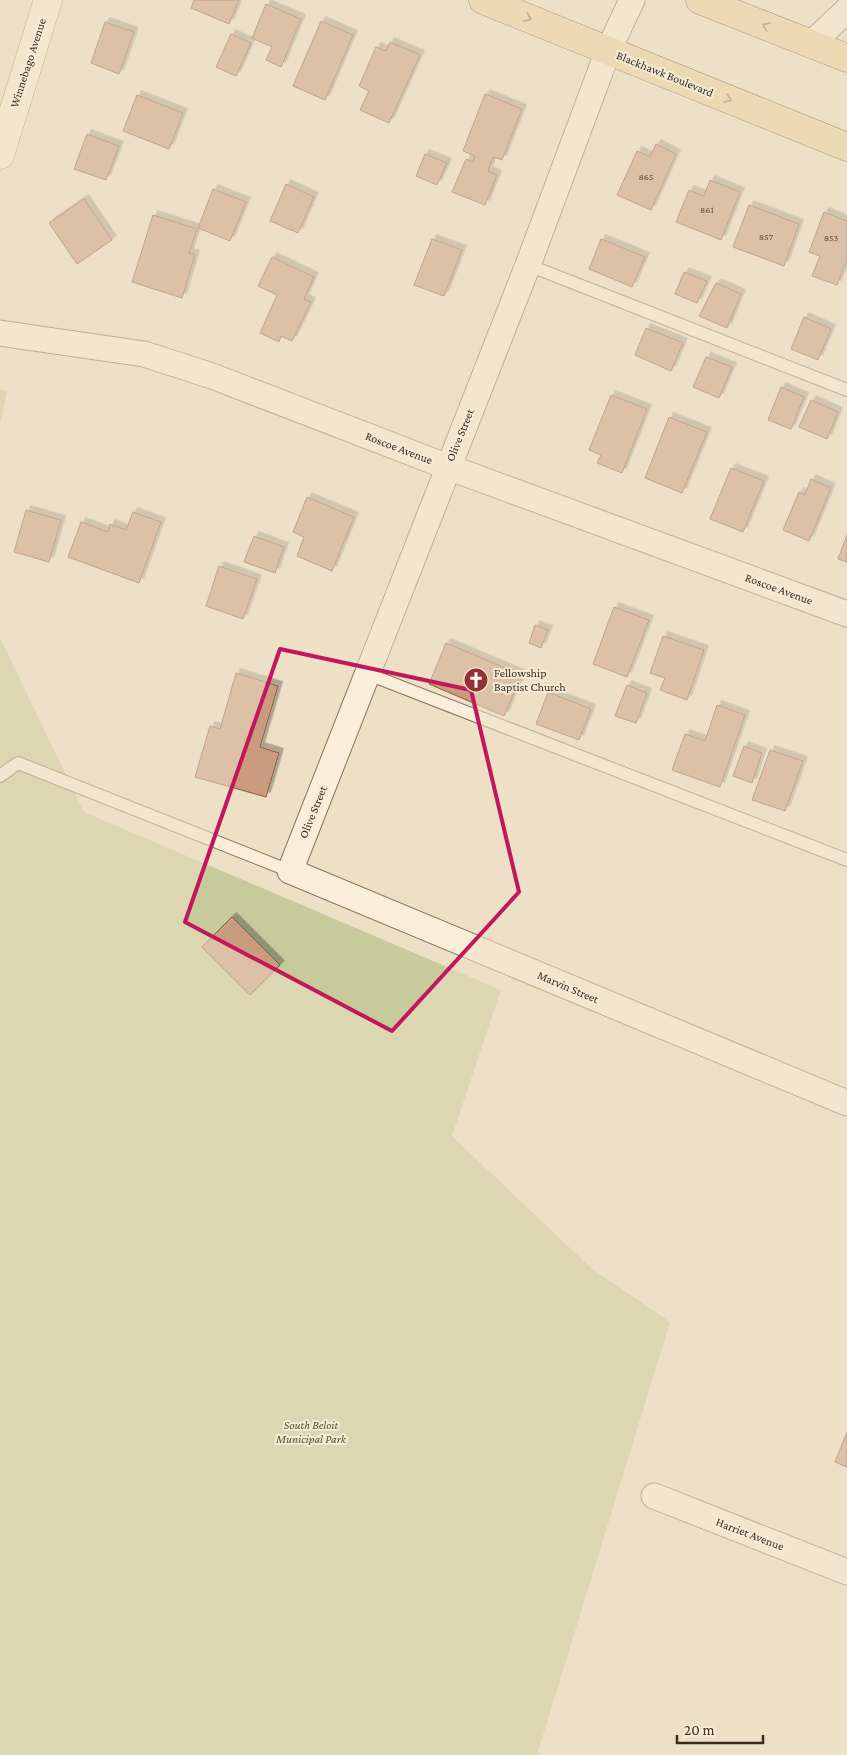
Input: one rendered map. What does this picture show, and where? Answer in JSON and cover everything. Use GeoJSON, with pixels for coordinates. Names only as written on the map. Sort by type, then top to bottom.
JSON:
{"type":"FeatureCollection","features":[{"type":"Feature","properties":{"kind":"main road","name":"Blackhawk Boulevard"},"geometry":{"type":"LineString","coordinates":[[483,0],[847,147]]}},
{"type":"Feature","properties":{"kind":"main road"},"geometry":{"type":"LineString","coordinates":[[700,0],[847,58]]}},
{"type":"Feature","properties":{"kind":"street","name":"Winnebago Avenue"},"geometry":{"type":"LineString","coordinates":[[0,155],[48,0]]}},
{"type":"Feature","properties":{"kind":"street","name":"Olive Street"},"geometry":{"type":"LineString","coordinates":[[290,871],[528,265],[608,51],[632,0]]}},
{"type":"Feature","properties":{"kind":"street"},"geometry":{"type":"LineString","coordinates":[[811,44],[847,10]]}},
{"type":"Feature","properties":{"kind":"street","name":"Roscoe Avenue"},"geometry":{"type":"LineString","coordinates":[[0,333],[144,354],[212,376],[448,467],[847,614]]}},
{"type":"Feature","properties":{"kind":"street","name":"Marvin Street"},"geometry":{"type":"LineString","coordinates":[[290,871],[847,1103]]}},
{"type":"Feature","properties":{"kind":"street","name":"Harriet Avenue"},"geometry":{"type":"LineString","coordinates":[[654,1496],[847,1572]]}},
{"type":"Feature","properties":{"kind":"lane"},"geometry":{"type":"LineString","coordinates":[[528,265],[847,390]]}},
{"type":"Feature","properties":{"kind":"lane"},"geometry":{"type":"LineString","coordinates":[[368,674],[847,860]]}},
{"type":"Feature","properties":{"kind":"lane"},"geometry":{"type":"LineString","coordinates":[[0,776],[18,763],[290,871]]}},
{"type":"Feature","properties":{"kind":"highlighted area"},"geometry":{"type":"Polygon","coordinates":[[[280,649],[471,690],[519,892],[392,1031],[185,922],[280,649]]]}},
{"type":"Feature","properties":{"kind":"green space"},"geometry":{"type":"Polygon","coordinates":[[[0,389],[7,391],[0,424],[0,389]]]}},
{"type":"Feature","properties":{"kind":"green space","name":"South Beloit Municipal Park"},"geometry":{"type":"Polygon","coordinates":[[[0,638],[84,812],[501,990],[452,1136],[591,1268],[670,1322],[537,1755],[0,1755],[0,638]]]}},
{"type":"Feature","properties":{"kind":"building"},"geometry":{"type":"Polygon","coordinates":[[[194,0],[239,0],[229,24],[191,8],[194,0]]]}},
{"type":"Feature","properties":{"kind":"building"},"geometry":{"type":"Polygon","coordinates":[[[266,4],[301,19],[281,67],[266,60],[272,47],[252,38],[266,4]]]}},
{"type":"Feature","properties":{"kind":"building"},"geometry":{"type":"Polygon","coordinates":[[[321,21],[353,35],[325,100],[293,86],[321,21]]]}},
{"type":"Feature","properties":{"kind":"building"},"geometry":{"type":"Polygon","coordinates":[[[105,22],[134,32],[119,74],[91,63],[105,22]]]}},
{"type":"Feature","properties":{"kind":"building"},"geometry":{"type":"Polygon","coordinates":[[[231,34],[251,43],[236,76],[216,67],[231,34]]]}},
{"type":"Feature","properties":{"kind":"building"},"geometry":{"type":"Polygon","coordinates":[[[390,42],[420,55],[389,123],[360,110],[369,91],[359,86],[376,47],[386,51],[390,42]]]}},
{"type":"Feature","properties":{"kind":"building"},"geometry":{"type":"Polygon","coordinates":[[[485,94],[522,109],[502,160],[493,157],[488,171],[497,175],[485,205],[452,192],[466,159],[473,162],[475,156],[463,151],[485,94]]]}},
{"type":"Feature","properties":{"kind":"building"},"geometry":{"type":"Polygon","coordinates":[[[137,95],[183,113],[169,149],[123,131],[137,95]]]}},
{"type":"Feature","properties":{"kind":"building"},"geometry":{"type":"Polygon","coordinates":[[[87,134],[119,146],[106,180],[74,169],[87,134]]]}},
{"type":"Feature","properties":{"kind":"building"},"geometry":{"type":"Polygon","coordinates":[[[656,144],[676,154],[651,210],[617,195],[637,151],[650,157],[656,144]]]}},
{"type":"Feature","properties":{"kind":"building"},"geometry":{"type":"Polygon","coordinates":[[[425,154],[447,163],[437,185],[416,176],[425,154]]]}},
{"type":"Feature","properties":{"kind":"building"},"geometry":{"type":"Polygon","coordinates":[[[710,180],[740,192],[721,240],[676,222],[689,190],[704,196],[710,180]]]}},
{"type":"Feature","properties":{"kind":"building"},"geometry":{"type":"Polygon","coordinates":[[[286,184],[314,197],[298,233],[270,221],[286,184]]]}},
{"type":"Feature","properties":{"kind":"building"},"geometry":{"type":"Polygon","coordinates":[[[213,189],[246,202],[230,241],[198,228],[213,189]]]}},
{"type":"Feature","properties":{"kind":"building"},"geometry":{"type":"Polygon","coordinates":[[[84,199],[112,240],[77,264],[49,223],[84,199]]]}},
{"type":"Feature","properties":{"kind":"building"},"geometry":{"type":"Polygon","coordinates":[[[749,205],[799,224],[784,266],[733,247],[749,205]]]}},
{"type":"Feature","properties":{"kind":"building"},"geometry":{"type":"Polygon","coordinates":[[[824,212],[847,221],[847,259],[837,285],[812,276],[820,256],[809,252],[824,212]]]}},
{"type":"Feature","properties":{"kind":"building"},"geometry":{"type":"Polygon","coordinates":[[[153,215],[197,229],[189,253],[195,255],[182,298],[132,282],[153,215]]]}},
{"type":"Feature","properties":{"kind":"building"},"geometry":{"type":"Polygon","coordinates":[[[432,239],[462,250],[444,296],[414,285],[432,239]]]}},
{"type":"Feature","properties":{"kind":"building"},"geometry":{"type":"Polygon","coordinates":[[[601,239],[645,257],[632,287],[589,269],[601,239]]]}},
{"type":"Feature","properties":{"kind":"building"},"geometry":{"type":"Polygon","coordinates":[[[272,257],[314,277],[304,299],[311,302],[292,341],[281,336],[279,342],[260,333],[277,295],[258,286],[272,257]]]}},
{"type":"Feature","properties":{"kind":"building"},"geometry":{"type":"Polygon","coordinates":[[[684,272],[707,281],[697,303],[675,294],[684,272]]]}},
{"type":"Feature","properties":{"kind":"building"},"geometry":{"type":"Polygon","coordinates":[[[716,283],[741,294],[727,328],[699,316],[716,283]]]}},
{"type":"Feature","properties":{"kind":"building"},"geometry":{"type":"Polygon","coordinates":[[[804,317],[831,329],[818,360],[791,349],[804,317]]]}},
{"type":"Feature","properties":{"kind":"building"},"geometry":{"type":"Polygon","coordinates":[[[646,328],[683,343],[671,371],[635,355],[646,328]]]}},
{"type":"Feature","properties":{"kind":"building"},"geometry":{"type":"Polygon","coordinates":[[[706,357],[732,367],[719,398],[693,387],[706,357]]]}},
{"type":"Feature","properties":{"kind":"building"},"geometry":{"type":"Polygon","coordinates":[[[781,387],[804,397],[791,429],[768,420],[781,387]]]}},
{"type":"Feature","properties":{"kind":"building"},"geometry":{"type":"Polygon","coordinates":[[[611,395],[647,409],[622,473],[597,463],[601,455],[589,450],[611,395]]]}},
{"type":"Feature","properties":{"kind":"building"},"geometry":{"type":"Polygon","coordinates":[[[811,400],[838,412],[827,439],[799,427],[811,400]]]}},
{"type":"Feature","properties":{"kind":"building"},"geometry":{"type":"Polygon","coordinates":[[[669,417],[707,432],[682,493],[645,478],[669,417]]]}},
{"type":"Feature","properties":{"kind":"building"},"geometry":{"type":"Polygon","coordinates":[[[731,468],[764,481],[743,532],[710,519],[731,468]]]}},
{"type":"Feature","properties":{"kind":"building"},"geometry":{"type":"Polygon","coordinates":[[[811,479],[831,488],[809,541],[783,530],[799,492],[805,495],[811,479]]]}},
{"type":"Feature","properties":{"kind":"building"},"geometry":{"type":"Polygon","coordinates":[[[307,497],[354,517],[332,571],[297,556],[304,537],[293,532],[307,497]]]}},
{"type":"Feature","properties":{"kind":"building"},"geometry":{"type":"Polygon","coordinates":[[[26,510],[61,520],[49,562],[14,552],[26,510]]]}},
{"type":"Feature","properties":{"kind":"building"},"geometry":{"type":"Polygon","coordinates":[[[133,512],[161,522],[139,583],[68,557],[81,522],[108,532],[110,524],[126,530],[133,512]]]}},
{"type":"Feature","properties":{"kind":"building"},"geometry":{"type":"Polygon","coordinates":[[[847,535],[847,562],[838,559],[847,535]]]}},
{"type":"Feature","properties":{"kind":"building"},"geometry":{"type":"Polygon","coordinates":[[[254,536],[284,547],[275,573],[244,562],[254,536]]]}},
{"type":"Feature","properties":{"kind":"building"},"geometry":{"type":"Polygon","coordinates":[[[219,566],[257,579],[243,619],[206,606],[219,566]]]}},
{"type":"Feature","properties":{"kind":"building"},"geometry":{"type":"Polygon","coordinates":[[[614,607],[649,620],[627,677],[593,664],[614,607]]]}},
{"type":"Feature","properties":{"kind":"building"},"geometry":{"type":"Polygon","coordinates":[[[535,625],[548,630],[541,648],[529,643],[535,625]]]}},
{"type":"Feature","properties":{"kind":"building"},"geometry":{"type":"Polygon","coordinates":[[[663,636],[704,650],[687,700],[660,690],[665,678],[650,673],[663,636]]]}},
{"type":"Feature","properties":{"kind":"building","name":"Fellowship Baptist Church"},"geometry":{"type":"Polygon","coordinates":[[[446,643],[522,675],[504,716],[429,684],[446,643]]]}},
{"type":"Feature","properties":{"kind":"building"},"geometry":{"type":"Polygon","coordinates":[[[236,673],[278,686],[260,747],[279,753],[266,797],[195,777],[210,726],[220,729],[236,673]]]}},
{"type":"Feature","properties":{"kind":"building"},"geometry":{"type":"Polygon","coordinates":[[[627,685],[647,693],[636,723],[615,716],[627,685]]]}},
{"type":"Feature","properties":{"kind":"building"},"geometry":{"type":"Polygon","coordinates":[[[548,692],[591,709],[579,740],[536,724],[548,692]]]}},
{"type":"Feature","properties":{"kind":"building"},"geometry":{"type":"Polygon","coordinates":[[[717,705],[745,715],[720,787],[672,770],[685,734],[705,741],[717,705]]]}},
{"type":"Feature","properties":{"kind":"building"},"geometry":{"type":"Polygon","coordinates":[[[744,746],[762,753],[752,783],[733,776],[744,746]]]}},
{"type":"Feature","properties":{"kind":"building"},"geometry":{"type":"Polygon","coordinates":[[[770,750],[803,761],[785,811],[752,800],[770,750]]]}},
{"type":"Feature","properties":{"kind":"building"},"geometry":{"type":"Polygon","coordinates":[[[232,917],[280,965],[250,995],[202,947],[232,917]]]}},
{"type":"Feature","properties":{"kind":"building"},"geometry":{"type":"Polygon","coordinates":[[[847,1432],[847,1467],[835,1462],[847,1432]]]}},
{"type":"Feature","properties":{"kind":"place","name":"Fellowship Baptist Church"},"geometry":{"type":"Point","coordinates":[476,680]}}]}
